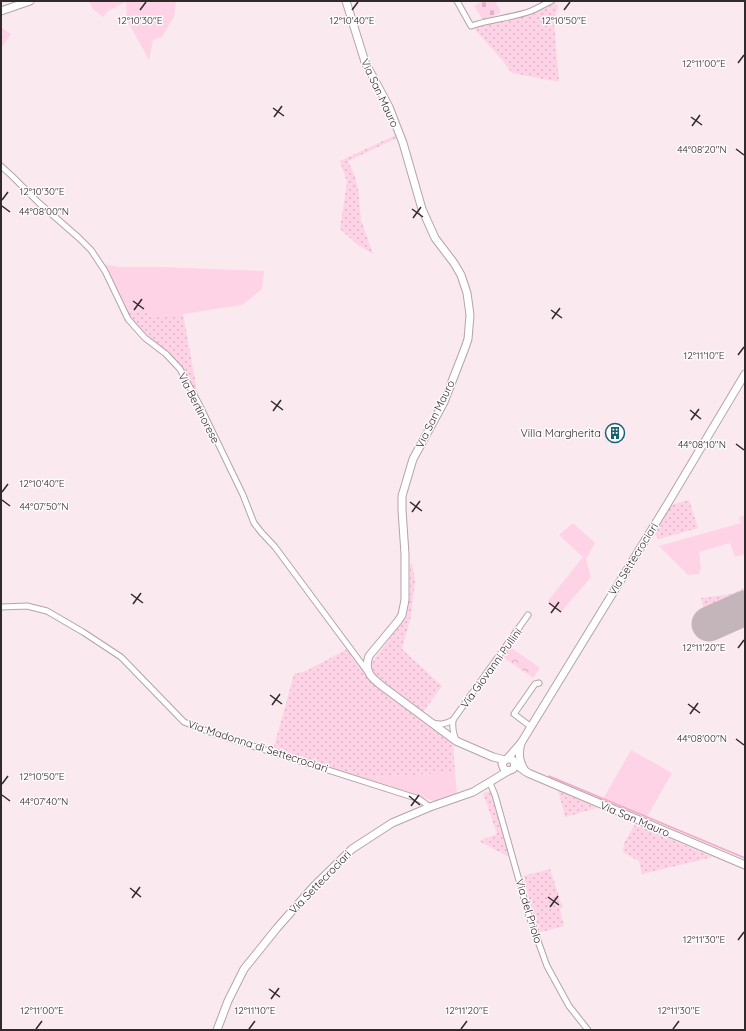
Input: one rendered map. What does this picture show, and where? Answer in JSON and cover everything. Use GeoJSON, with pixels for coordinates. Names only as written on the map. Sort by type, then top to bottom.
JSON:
{"type":"FeatureCollection","features":[{"type":"Feature","properties":{"kind":"main road"},"geometry":{"type":"LineString","coordinates":[[1,11],[30,1]]}},
{"type":"Feature","properties":{"kind":"main road","name":"Via San Mauro"},"geometry":{"type":"LineString","coordinates":[[346,1],[365,62],[389,107],[403,143],[422,209],[435,238],[461,275],[467,293],[470,314],[468,339],[465,348],[444,402],[413,459],[402,496],[405,554],[404,609],[398,621],[369,656],[367,662],[369,673],[386,689],[456,741],[508,765],[745,865]]}},
{"type":"Feature","properties":{"kind":"main road","name":"Via Settecrociari"},"geometry":{"type":"LineString","coordinates":[[217,1030],[228,1001],[244,969],[277,928],[314,886],[352,849],[392,823],[430,807],[473,792],[492,781],[508,765],[520,742],[668,503],[745,374]]}},
{"type":"Feature","properties":{"kind":"main road"},"geometry":{"type":"LineString","coordinates":[[520,742],[519,756],[525,772]]}},
{"type":"Feature","properties":{"kind":"street"},"geometry":{"type":"LineString","coordinates":[[457,1],[471,26],[532,10],[551,1]]}},
{"type":"Feature","properties":{"kind":"street","name":"Via Bertinorese"},"geometry":{"type":"LineString","coordinates":[[1,166],[91,250],[105,271],[128,319],[145,338],[166,354],[180,369],[200,406],[243,495],[254,523],[275,547],[369,673]]}},
{"type":"Feature","properties":{"kind":"street","name":"Via Madonna di Settecrociari"},"geometry":{"type":"LineString","coordinates":[[1,607],[27,606],[47,611],[83,632],[121,657],[184,722],[214,734],[420,799],[430,807]]}},
{"type":"Feature","properties":{"kind":"street","name":"Via Giovanni Pullini"},"geometry":{"type":"LineString","coordinates":[[445,732],[528,615]]}},
{"type":"Feature","properties":{"kind":"street"},"geometry":{"type":"LineString","coordinates":[[530,726],[514,714],[535,684],[539,683]]}},
{"type":"Feature","properties":{"kind":"street"},"geometry":{"type":"LineString","coordinates":[[432,723],[441,725],[451,723],[456,741]]}},
{"type":"Feature","properties":{"kind":"street","name":"Via del Priolo"},"geometry":{"type":"LineString","coordinates":[[492,781],[529,916],[547,966],[569,1006],[588,1030]]}},
{"type":"Feature","properties":{"kind":"green space"},"geometry":{"type":"Polygon","coordinates":[[[89,1],[176,1],[174,17],[162,37],[153,40],[149,60],[127,20],[126,2],[108,11],[103,17],[93,9],[89,1]]]}},
{"type":"Feature","properties":{"kind":"green space"},"geometry":{"type":"Polygon","coordinates":[[[483,1],[495,1],[501,12],[484,21],[474,6],[483,1]]]}},
{"type":"Feature","properties":{"kind":"green space"},"geometry":{"type":"Polygon","coordinates":[[[555,1],[558,7],[554,23],[559,82],[512,73],[474,28],[490,22],[537,11],[555,1]]]}},
{"type":"Feature","properties":{"kind":"green space"},"geometry":{"type":"Polygon","coordinates":[[[1,27],[11,34],[1,48],[1,27]]]}},
{"type":"Feature","properties":{"kind":"green space"},"geometry":{"type":"Polygon","coordinates":[[[398,134],[399,137],[348,161],[358,188],[361,220],[373,254],[358,245],[340,229],[347,182],[340,161],[398,134]]]}},
{"type":"Feature","properties":{"kind":"green space"},"geometry":{"type":"Polygon","coordinates":[[[103,264],[118,267],[264,271],[262,289],[242,305],[152,317],[145,310],[126,311],[103,264]]]}},
{"type":"Feature","properties":{"kind":"green space"},"geometry":{"type":"Polygon","coordinates":[[[145,310],[152,317],[183,314],[199,401],[168,352],[150,339],[129,317],[126,311],[145,310]]]}},
{"type":"Feature","properties":{"kind":"green space"},"geometry":{"type":"Polygon","coordinates":[[[689,500],[698,528],[659,539],[653,533],[671,505],[689,500]]]}},
{"type":"Feature","properties":{"kind":"green space"},"geometry":{"type":"Polygon","coordinates":[[[745,515],[745,554],[735,557],[730,543],[699,552],[701,568],[699,574],[688,575],[659,546],[741,523],[739,517],[745,515]]]}},
{"type":"Feature","properties":{"kind":"green space"},"geometry":{"type":"Polygon","coordinates":[[[573,523],[595,543],[586,559],[591,577],[561,612],[548,601],[583,557],[559,535],[573,523]]]}},
{"type":"Feature","properties":{"kind":"green space"},"geometry":{"type":"Polygon","coordinates":[[[410,564],[412,564],[415,581],[411,616],[402,649],[442,686],[423,712],[380,681],[372,673],[372,662],[407,616],[410,593],[410,564]]]}},
{"type":"Feature","properties":{"kind":"green space"},"geometry":{"type":"Polygon","coordinates":[[[745,588],[745,601],[706,619],[701,598],[731,594],[745,588]]]}},
{"type":"Feature","properties":{"kind":"green space"},"geometry":{"type":"Polygon","coordinates":[[[510,647],[540,668],[533,678],[503,657],[510,647]]]}},
{"type":"Feature","properties":{"kind":"green space"},"geometry":{"type":"Polygon","coordinates":[[[349,648],[370,678],[453,742],[455,773],[369,777],[371,781],[273,750],[294,674],[306,671],[349,648]]]}},
{"type":"Feature","properties":{"kind":"green space"},"geometry":{"type":"Polygon","coordinates":[[[631,750],[672,773],[647,817],[603,799],[631,750]]]}},
{"type":"Feature","properties":{"kind":"green space"},"geometry":{"type":"Polygon","coordinates":[[[455,773],[457,794],[437,802],[371,781],[369,777],[455,773]]]}},
{"type":"Feature","properties":{"kind":"green space"},"geometry":{"type":"Polygon","coordinates":[[[558,790],[568,794],[597,808],[565,817],[558,790]]]}},
{"type":"Feature","properties":{"kind":"green space"},"geometry":{"type":"Polygon","coordinates":[[[491,791],[511,858],[479,841],[497,834],[483,793],[491,791]]]}},
{"type":"Feature","properties":{"kind":"green space"},"geometry":{"type":"Polygon","coordinates":[[[635,824],[713,857],[642,874],[639,861],[623,852],[624,843],[635,824]]]}},
{"type":"Feature","properties":{"kind":"green space"},"geometry":{"type":"Polygon","coordinates":[[[550,869],[562,906],[560,910],[564,926],[538,933],[523,876],[550,869]]]}},
{"type":"Feature","properties":{"kind":"waterway"},"geometry":{"type":"LineString","coordinates":[[549,776],[745,858]]}},
{"type":"Feature","properties":{"kind":"runway"},"geometry":{"type":"LineString","coordinates":[[709,624],[745,608]]}},
{"type":"Feature","properties":{"kind":"place","name":"Villa Margherita"},"geometry":{"type":"Point","coordinates":[615,433]}}]}
